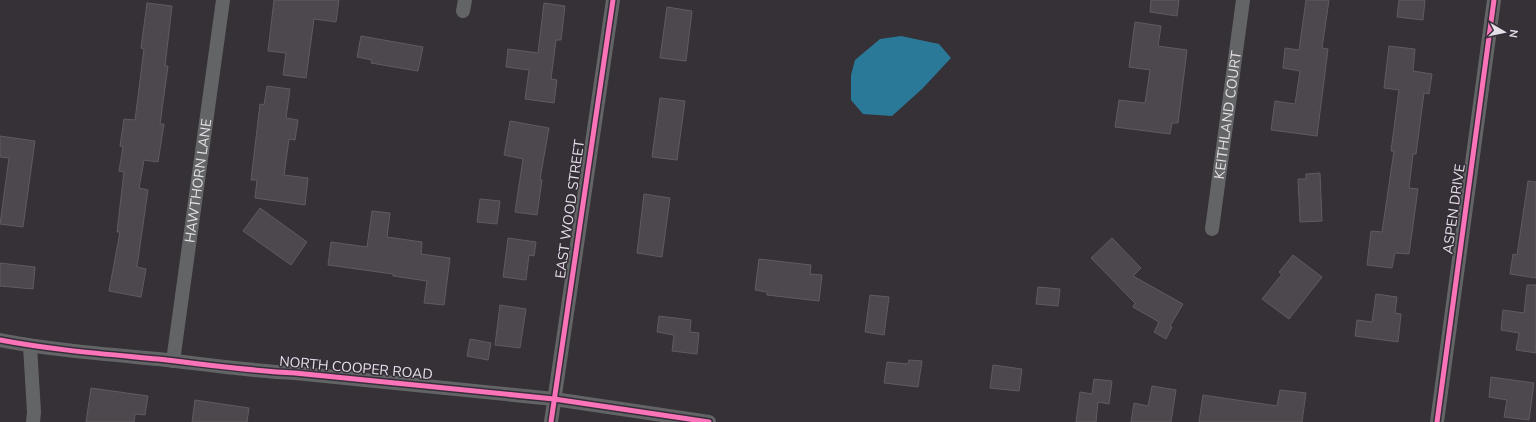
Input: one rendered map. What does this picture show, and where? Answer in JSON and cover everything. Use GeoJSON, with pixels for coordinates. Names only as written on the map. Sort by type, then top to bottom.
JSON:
{"type":"FeatureCollection","features":[{"type":"Feature","properties":{"kind":"street","name":"HAWTHORN LANE"},"geometry":{"type":"LineString","coordinates":[[173,361],[223,0]]}},
{"type":"Feature","properties":{"kind":"street","name":"EAST WOOD STREET"},"geometry":{"type":"LineString","coordinates":[[551,422],[613,0]]}},
{"type":"Feature","properties":{"kind":"street","name":"KEITHLAND COURT"},"geometry":{"type":"LineString","coordinates":[[1212,229],[1243,0]]}},
{"type":"Feature","properties":{"kind":"street","name":"ASPEN DRIVE"},"geometry":{"type":"LineString","coordinates":[[1437,422],[1494,0]]}},
{"type":"Feature","properties":{"kind":"street","name":"NORTH COOPER ROAD"},"geometry":{"type":"LineString","coordinates":[[0,340],[30,346],[254,371],[295,373],[554,399],[709,422]]}},
{"type":"Feature","properties":{"kind":"street"},"geometry":{"type":"LineString","coordinates":[[30,346],[34,412],[33,422]]}},
{"type":"Feature","properties":{"kind":"water"},"geometry":{"type":"Polygon","coordinates":[[[901,36],[939,44],[951,58],[922,89],[892,116],[863,114],[851,100],[851,75],[855,60],[880,39],[901,36]]]}},
{"type":"Feature","properties":{"kind":"building"},"geometry":{"type":"Polygon","coordinates":[[[274,0],[339,0],[336,22],[314,19],[306,78],[283,75],[286,53],[268,51],[274,0]]]}},
{"type":"Feature","properties":{"kind":"building"},"geometry":{"type":"Polygon","coordinates":[[[1151,0],[1179,0],[1177,16],[1150,12],[1151,0]]]}},
{"type":"Feature","properties":{"kind":"building"},"geometry":{"type":"Polygon","coordinates":[[[1306,0],[1329,0],[1322,48],[1328,49],[1317,136],[1271,130],[1275,101],[1295,104],[1300,71],[1283,68],[1285,48],[1299,50],[1306,0]]]}},
{"type":"Feature","properties":{"kind":"building"},"geometry":{"type":"Polygon","coordinates":[[[1399,0],[1425,0],[1423,20],[1397,17],[1399,0]]]}},
{"type":"Feature","properties":{"kind":"building"},"geometry":{"type":"Polygon","coordinates":[[[147,3],[172,6],[165,66],[168,66],[160,124],[164,124],[158,162],[144,160],[139,188],[148,190],[137,267],[146,269],[141,297],[109,291],[120,232],[117,232],[124,172],[119,171],[123,147],[120,146],[124,119],[135,120],[144,49],[141,48],[147,3]]]}},
{"type":"Feature","properties":{"kind":"building"},"geometry":{"type":"Polygon","coordinates":[[[544,3],[565,6],[561,40],[556,40],[551,79],[557,80],[554,103],[525,99],[529,70],[506,67],[508,49],[538,53],[544,3]]]}},
{"type":"Feature","properties":{"kind":"building"},"geometry":{"type":"Polygon","coordinates":[[[667,7],[692,11],[686,61],[660,58],[667,7]]]}},
{"type":"Feature","properties":{"kind":"building"},"geometry":{"type":"Polygon","coordinates":[[[1135,22],[1161,26],[1158,46],[1187,50],[1178,123],[1172,123],[1170,134],[1115,127],[1119,100],[1145,103],[1150,70],[1129,67],[1135,22]]]}},
{"type":"Feature","properties":{"kind":"building"},"geometry":{"type":"Polygon","coordinates":[[[361,36],[423,47],[418,71],[371,63],[372,60],[357,57],[361,36]]]}},
{"type":"Feature","properties":{"kind":"building"},"geometry":{"type":"Polygon","coordinates":[[[1389,46],[1415,49],[1413,71],[1432,74],[1429,94],[1424,93],[1416,154],[1413,154],[1409,188],[1418,189],[1409,254],[1395,253],[1392,268],[1367,265],[1371,231],[1382,232],[1394,151],[1391,151],[1399,90],[1384,88],[1389,46]]]}},
{"type":"Feature","properties":{"kind":"building"},"geometry":{"type":"Polygon","coordinates":[[[267,86],[290,89],[286,118],[298,120],[295,140],[289,139],[284,175],[308,178],[305,205],[255,198],[257,180],[251,180],[260,104],[264,105],[267,86]]]}},
{"type":"Feature","properties":{"kind":"building"},"geometry":{"type":"Polygon","coordinates":[[[660,98],[685,101],[677,160],[652,157],[660,98]]]}},
{"type":"Feature","properties":{"kind":"building"},"geometry":{"type":"Polygon","coordinates":[[[510,121],[549,128],[540,179],[542,180],[537,215],[515,212],[523,159],[504,155],[510,121]]]}},
{"type":"Feature","properties":{"kind":"building"},"geometry":{"type":"Polygon","coordinates":[[[0,136],[35,141],[23,227],[0,224],[9,158],[0,157],[0,136]]]}},
{"type":"Feature","properties":{"kind":"building"},"geometry":{"type":"Polygon","coordinates":[[[1320,173],[1322,221],[1300,222],[1298,179],[1306,179],[1306,174],[1320,173]]]}},
{"type":"Feature","properties":{"kind":"building"},"geometry":{"type":"Polygon","coordinates":[[[1528,181],[1536,182],[1536,278],[1510,274],[1513,254],[1517,255],[1528,181]]]}},
{"type":"Feature","properties":{"kind":"building"},"geometry":{"type":"Polygon","coordinates":[[[644,194],[670,198],[662,257],[637,253],[644,194]]]}},
{"type":"Feature","properties":{"kind":"building"},"geometry":{"type":"Polygon","coordinates":[[[480,199],[500,201],[497,224],[477,222],[480,199]]]}},
{"type":"Feature","properties":{"kind":"building"},"geometry":{"type":"Polygon","coordinates":[[[260,208],[307,242],[291,265],[243,231],[260,208]]]}},
{"type":"Feature","properties":{"kind":"building"},"geometry":{"type":"Polygon","coordinates":[[[372,211],[390,213],[387,237],[422,242],[421,254],[450,258],[444,305],[424,303],[427,281],[393,276],[393,274],[328,265],[331,242],[367,247],[372,211]]]}},
{"type":"Feature","properties":{"kind":"building"},"geometry":{"type":"Polygon","coordinates":[[[508,238],[536,242],[534,256],[529,255],[526,280],[503,277],[508,238]]]}},
{"type":"Feature","properties":{"kind":"building"},"geometry":{"type":"Polygon","coordinates":[[[1112,238],[1141,268],[1133,276],[1183,304],[1170,326],[1172,327],[1166,339],[1154,332],[1159,322],[1133,307],[1135,303],[1091,258],[1112,238]]]}},
{"type":"Feature","properties":{"kind":"building"},"geometry":{"type":"Polygon","coordinates":[[[1293,255],[1322,277],[1289,319],[1262,299],[1282,274],[1279,272],[1293,255]]]}},
{"type":"Feature","properties":{"kind":"building"},"geometry":{"type":"Polygon","coordinates":[[[759,259],[811,265],[810,274],[822,275],[819,301],[767,295],[767,292],[755,290],[759,259]]]}},
{"type":"Feature","properties":{"kind":"building"},"geometry":{"type":"Polygon","coordinates":[[[0,263],[35,267],[33,289],[0,286],[0,263]]]}},
{"type":"Feature","properties":{"kind":"building"},"geometry":{"type":"Polygon","coordinates":[[[1527,285],[1536,285],[1536,353],[1516,350],[1519,333],[1501,330],[1503,310],[1524,313],[1527,285]]]}},
{"type":"Feature","properties":{"kind":"building"},"geometry":{"type":"Polygon","coordinates":[[[1038,287],[1060,289],[1058,306],[1036,304],[1038,287]]]}},
{"type":"Feature","properties":{"kind":"building"},"geometry":{"type":"Polygon","coordinates":[[[1376,294],[1397,297],[1395,313],[1401,314],[1398,342],[1355,336],[1357,320],[1372,322],[1376,294]]]}},
{"type":"Feature","properties":{"kind":"building"},"geometry":{"type":"Polygon","coordinates":[[[870,295],[889,297],[884,335],[865,332],[870,295]]]}},
{"type":"Feature","properties":{"kind":"building"},"geometry":{"type":"Polygon","coordinates":[[[500,305],[526,309],[520,348],[495,345],[500,305]]]}},
{"type":"Feature","properties":{"kind":"building"},"geometry":{"type":"Polygon","coordinates":[[[659,316],[691,320],[690,332],[699,333],[697,354],[672,351],[674,335],[657,332],[659,316]]]}},
{"type":"Feature","properties":{"kind":"building"},"geometry":{"type":"Polygon","coordinates":[[[470,339],[491,343],[488,360],[467,356],[470,339]]]}},
{"type":"Feature","properties":{"kind":"building"},"geometry":{"type":"Polygon","coordinates":[[[909,360],[922,361],[918,387],[884,383],[887,362],[908,364],[909,360]]]}},
{"type":"Feature","properties":{"kind":"building"},"geometry":{"type":"Polygon","coordinates":[[[993,365],[1022,369],[1019,391],[990,388],[993,365]]]}},
{"type":"Feature","properties":{"kind":"building"},"geometry":{"type":"Polygon","coordinates":[[[1491,377],[1534,383],[1529,420],[1504,417],[1507,400],[1489,397],[1491,377]]]}},
{"type":"Feature","properties":{"kind":"building"},"geometry":{"type":"Polygon","coordinates":[[[1094,379],[1112,381],[1109,404],[1098,402],[1096,422],[1076,422],[1080,392],[1092,394],[1094,379]]]}},
{"type":"Feature","properties":{"kind":"building"},"geometry":{"type":"Polygon","coordinates":[[[1152,386],[1176,390],[1171,422],[1131,422],[1134,403],[1148,406],[1152,386]]]}},
{"type":"Feature","properties":{"kind":"building"},"geometry":{"type":"Polygon","coordinates":[[[91,388],[148,396],[145,415],[135,414],[134,422],[86,422],[91,388]]]}},
{"type":"Feature","properties":{"kind":"building"},"geometry":{"type":"Polygon","coordinates":[[[1280,390],[1306,393],[1302,422],[1199,422],[1203,395],[1277,406],[1280,390]]]}},
{"type":"Feature","properties":{"kind":"building"},"geometry":{"type":"Polygon","coordinates":[[[195,400],[249,408],[247,422],[192,422],[195,400]]]}},
{"type":"Feature","properties":{"kind":"cycle path"},"geometry":{"type":"LineString","coordinates":[[551,422],[613,0]]}},
{"type":"Feature","properties":{"kind":"cycle path"},"geometry":{"type":"LineString","coordinates":[[1437,422],[1494,0]]}},
{"type":"Feature","properties":{"kind":"cycle path"},"geometry":{"type":"LineString","coordinates":[[0,340],[59,349],[243,369],[554,399],[709,422]]}}]}
